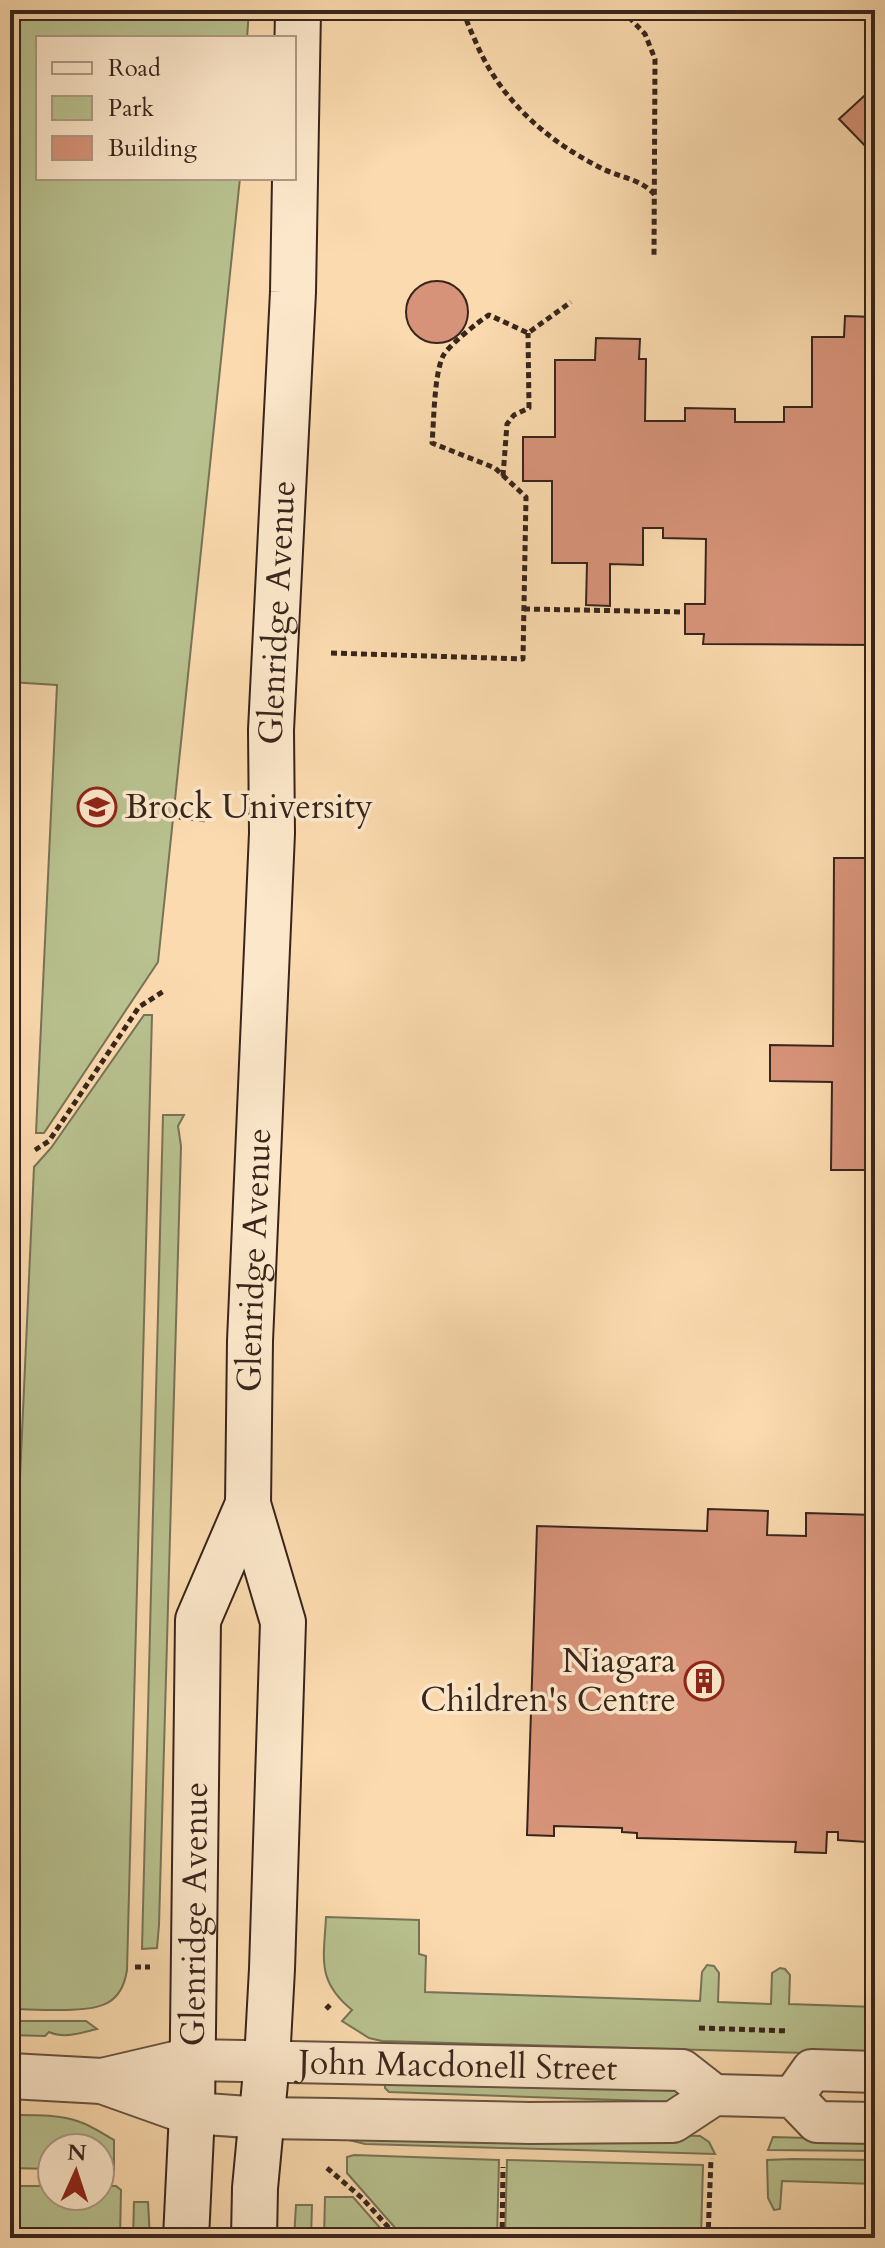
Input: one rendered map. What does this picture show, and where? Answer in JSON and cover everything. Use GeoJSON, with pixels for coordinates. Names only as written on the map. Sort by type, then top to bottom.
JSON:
{"type":"FeatureCollection","features":[{"type":"Feature","properties":{"kind":"main road","name":"Glenridge Avenue"},"geometry":{"type":"LineString","coordinates":[[296,123],[298,10]]}},
{"type":"Feature","properties":{"kind":"main road","name":"Glenridge Avenue"},"geometry":{"type":"LineString","coordinates":[[254,2238],[255,2188],[267,2061],[283,1622],[248,1504],[250,1341],[272,833],[271,730],[293,292],[295,180]]}},
{"type":"Feature","properties":{"kind":"main road","name":"Glenridge Avenue"},"geometry":{"type":"LineString","coordinates":[[186,2238],[192,2113],[198,1620],[248,1504]]}},
{"type":"Feature","properties":{"kind":"main road"},"geometry":{"type":"LineString","coordinates":[[10,2076],[102,2081],[192,2060]]}},
{"type":"Feature","properties":{"kind":"main road"},"geometry":{"type":"LineString","coordinates":[[102,2081],[192,2113]]}},
{"type":"Feature","properties":{"kind":"street","name":"John Macdonell Street"},"geometry":{"type":"LineString","coordinates":[[192,2060],[682,2070],[714,2095],[673,2122],[529,2123],[262,2118],[192,2113]]}},
{"type":"Feature","properties":{"kind":"street"},"geometry":{"type":"LineString","coordinates":[[793,2097],[812,2070],[875,2072]]}},
{"type":"Feature","properties":{"kind":"street"},"geometry":{"type":"LineString","coordinates":[[714,2095],[793,2097],[817,2122],[875,2123]]}},
{"type":"Feature","properties":{"kind":"path"},"geometry":{"type":"LineString","coordinates":[[464,10],[485,63],[510,100],[540,130],[579,157],[613,174],[648,186],[655,195]]}},
{"type":"Feature","properties":{"kind":"path"},"geometry":{"type":"LineString","coordinates":[[622,10],[645,34],[655,59],[654,255]]}},
{"type":"Feature","properties":{"kind":"path"},"geometry":{"type":"LineString","coordinates":[[528,333],[571,302]]}},
{"type":"Feature","properties":{"kind":"path"},"geometry":{"type":"LineString","coordinates":[[331,653],[523,659],[526,497],[495,468],[432,443],[443,354],[479,320],[489,315],[528,333]]}},
{"type":"Feature","properties":{"kind":"path"},"geometry":{"type":"LineString","coordinates":[[503,476],[507,424],[514,415],[529,408],[528,333]]}},
{"type":"Feature","properties":{"kind":"path"},"geometry":{"type":"LineString","coordinates":[[524,609],[685,612]]}},
{"type":"Feature","properties":{"kind":"path"},"geometry":{"type":"LineString","coordinates":[[179,817],[208,820]]}},
{"type":"Feature","properties":{"kind":"path"},"geometry":{"type":"LineString","coordinates":[[35,1150],[49,1141],[139,1007],[164,991]]}},
{"type":"Feature","properties":{"kind":"path"},"geometry":{"type":"LineString","coordinates":[[502,2238],[504,2154]]}},
{"type":"Feature","properties":{"kind":"path"},"geometry":{"type":"LineString","coordinates":[[708,2238],[711,2158]]}},
{"type":"Feature","properties":{"kind":"path"},"geometry":{"type":"LineString","coordinates":[[327,2168],[362,2198],[398,2238]]}},
{"type":"Feature","properties":{"kind":"green space"},"geometry":{"type":"Polygon","coordinates":[[[10,10],[249,10],[247,36],[36,36],[36,180],[240,180],[158,962],[44,1133],[36,1133],[57,685],[10,682],[10,10]]]}},
{"type":"Feature","properties":{"kind":"green space"},"geometry":{"type":"Polygon","coordinates":[[[144,1015],[152,1015],[127,1970],[118,1993],[98,2006],[74,2010],[10,2009],[10,1699],[34,1167],[51,1148],[144,1015]]]}},
{"type":"Feature","properties":{"kind":"green space"},"geometry":{"type":"Polygon","coordinates":[[[163,1115],[184,1115],[178,1126],[181,1146],[159,1925],[157,1948],[142,1949],[163,1115]]]}},
{"type":"Feature","properties":{"kind":"green space"},"geometry":{"type":"Polygon","coordinates":[[[326,1917],[419,1920],[419,1954],[426,1956],[425,1992],[700,2001],[702,1972],[707,1965],[714,1966],[719,1973],[718,2002],[771,2004],[772,1973],[780,1968],[785,1969],[790,1975],[789,2004],[875,2007],[875,2055],[382,2041],[369,2038],[342,2021],[352,2010],[340,1999],[327,1979],[324,1957],[326,1917]]]}},
{"type":"Feature","properties":{"kind":"green space"},"geometry":{"type":"Polygon","coordinates":[[[10,2021],[86,2021],[97,2029],[67,2035],[49,2032],[45,2036],[10,2035],[10,2021]]]}},
{"type":"Feature","properties":{"kind":"green space"},"geometry":{"type":"Polygon","coordinates":[[[385,2083],[683,2088],[676,2102],[389,2092],[385,2083]]]}},
{"type":"Feature","properties":{"kind":"green space"},"geometry":{"type":"Polygon","coordinates":[[[10,2115],[63,2118],[100,2132],[36,2132],[36,2169],[10,2168],[10,2115]]]}},
{"type":"Feature","properties":{"kind":"green space"},"geometry":{"type":"Polygon","coordinates":[[[537,2131],[700,2136],[709,2142],[715,2154],[365,2144],[345,2139],[537,2131]]]}},
{"type":"Feature","properties":{"kind":"green space"},"geometry":{"type":"Polygon","coordinates":[[[773,2137],[875,2140],[875,2151],[768,2150],[773,2137]]]}},
{"type":"Feature","properties":{"kind":"green space"},"geometry":{"type":"Polygon","coordinates":[[[347,2157],[499,2160],[497,2238],[404,2238],[347,2173],[347,2157]]]}},
{"type":"Feature","properties":{"kind":"green space"},"geometry":{"type":"Polygon","coordinates":[[[507,2160],[703,2165],[701,2238],[698,2238],[697,2232],[543,2229],[542,2238],[505,2238],[507,2160]]]}},
{"type":"Feature","properties":{"kind":"green space"},"geometry":{"type":"Polygon","coordinates":[[[767,2160],[875,2160],[875,2184],[782,2181],[780,2209],[774,2210],[768,2198],[767,2160]]]}},
{"type":"Feature","properties":{"kind":"green space"},"geometry":{"type":"Polygon","coordinates":[[[10,2186],[36,2186],[36,2212],[116,2212],[116,2186],[121,2190],[120,2238],[10,2238],[10,2186]]]}},
{"type":"Feature","properties":{"kind":"green space"},"geometry":{"type":"Polygon","coordinates":[[[325,2197],[353,2197],[389,2238],[324,2238],[325,2197]]]}},
{"type":"Feature","properties":{"kind":"green space"},"geometry":{"type":"Polygon","coordinates":[[[134,2202],[148,2202],[150,2238],[133,2238],[134,2202]]]}},
{"type":"Feature","properties":{"kind":"green space"},"geometry":{"type":"Polygon","coordinates":[[[296,2205],[312,2205],[311,2238],[294,2238],[296,2205]]]}},
{"type":"Feature","properties":{"kind":"building"},"geometry":{"type":"Polygon","coordinates":[[[875,86],[875,155],[874,155],[839,119],[875,86]]]}},
{"type":"Feature","properties":{"kind":"building"},"geometry":{"type":"Polygon","coordinates":[[[437,281],[459,290],[468,312],[459,334],[437,343],[415,334],[406,312],[415,290],[437,281]]]}},
{"type":"Feature","properties":{"kind":"building"},"geometry":{"type":"Polygon","coordinates":[[[845,316],[875,317],[875,645],[703,644],[704,634],[685,634],[685,604],[705,604],[706,539],[663,538],[663,528],[643,528],[643,565],[610,564],[610,606],[586,605],[587,563],[552,563],[552,481],[523,481],[523,437],[555,437],[555,360],[595,360],[596,338],[640,339],[639,359],[646,359],[645,421],[685,421],[685,408],[735,409],[735,422],[784,422],[784,407],[812,407],[812,337],[844,337],[845,316]]]}},
{"type":"Feature","properties":{"kind":"building"},"geometry":{"type":"Polygon","coordinates":[[[834,858],[875,858],[875,1170],[831,1170],[832,1082],[770,1081],[770,1045],[833,1046],[834,858]]]}},
{"type":"Feature","properties":{"kind":"building","name":"Niagara Children's Centre"},"geometry":{"type":"Polygon","coordinates":[[[708,1509],[768,1511],[767,1535],[806,1536],[806,1513],[875,1515],[875,1833],[865,1833],[866,1842],[838,1840],[838,1832],[827,1832],[826,1853],[795,1852],[796,1842],[637,1838],[637,1833],[622,1832],[622,1828],[554,1826],[554,1836],[527,1835],[537,1526],[707,1531],[708,1509]]]}},
{"type":"Feature","properties":{"kind":"building"},"geometry":{"type":"Polygon","coordinates":[[[543,2229],[698,2232],[698,2238],[542,2238],[543,2229]]]}},
{"type":"Feature","properties":{"kind":"place","name":"Brock University"},"geometry":{"type":"Point","coordinates":[97,807]}},
{"type":"Feature","properties":{"kind":"place","name":"Niagara Children's Centre"},"geometry":{"type":"Point","coordinates":[704,1681]}}]}
